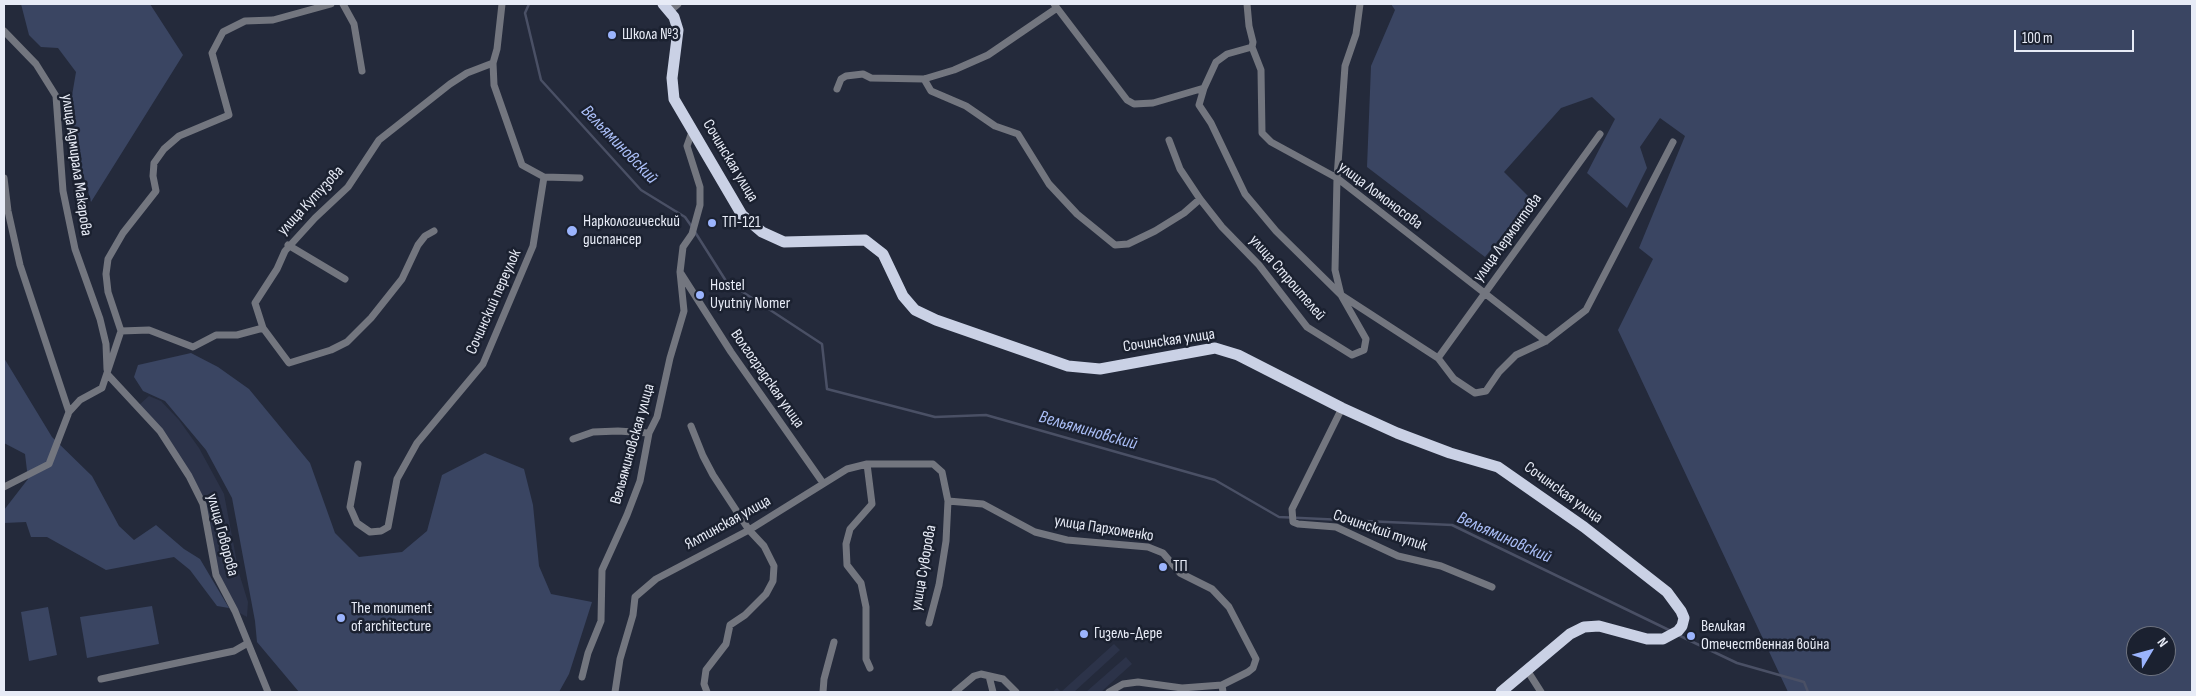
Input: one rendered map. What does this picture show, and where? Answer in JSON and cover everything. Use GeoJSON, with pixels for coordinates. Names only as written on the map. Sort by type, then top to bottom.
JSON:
{"type":"FeatureCollection","features":[{"type":"Feature","properties":{"kind":"highway","name":"Сочинская улица"},"geometry":{"type":"LineString","coordinates":[[670,6],[678,39],[672,78],[674,99],[742,215],[754,226],[784,242],[854,238],[871,242],[884,254],[909,304],[915,310],[936,320],[1051,361],[1085,369],[1137,362],[1190,351],[1224,349],[1257,363],[1342,408],[1429,446],[1498,467],[1584,527],[1667,592],[1676,602],[1684,618],[1674,634],[1663,639],[1647,639],[1600,626],[1584,628],[1570,634],[1501,692]]}},
{"type":"Feature","properties":{"kind":"street"},"geometry":{"type":"LineString","coordinates":[[4,487],[49,464],[69,412],[80,400],[102,388],[108,375],[121,331],[108,292],[106,274],[108,259],[123,233],[156,191],[153,176],[154,163],[164,148],[179,136],[229,115],[212,53],[223,32],[245,21],[273,20],[331,4]]}},
{"type":"Feature","properties":{"kind":"street"},"geometry":{"type":"LineString","coordinates":[[343,4],[354,24],[362,71]]}},
{"type":"Feature","properties":{"kind":"street"},"geometry":{"type":"LineString","coordinates":[[502,4],[497,49],[492,63],[494,85],[522,165],[544,177],[580,178]]}},
{"type":"Feature","properties":{"kind":"street","name":"улица Ломоносова"},"geometry":{"type":"LineString","coordinates":[[1247,4],[1253,45],[1261,70],[1262,134],[1271,142],[1337,178],[1546,341]]}},
{"type":"Feature","properties":{"kind":"street"},"geometry":{"type":"LineString","coordinates":[[1341,295],[1335,270],[1337,178],[1346,66],[1356,34],[1360,4]]}},
{"type":"Feature","properties":{"kind":"street"},"geometry":{"type":"LineString","coordinates":[[837,89],[841,79],[846,76],[863,74],[871,78],[924,79],[954,70],[988,55],[1055,6],[1127,100],[1134,104],[1153,103],[1204,88]]}},
{"type":"Feature","properties":{"kind":"street","name":"улица Адмирала Макарова"},"geometry":{"type":"LineString","coordinates":[[4,31],[36,64],[56,96],[63,191],[75,249],[102,327],[108,375]]}},
{"type":"Feature","properties":{"kind":"street"},"geometry":{"type":"LineString","coordinates":[[1253,45],[1227,54],[1216,62],[1204,88],[1199,105],[1210,123],[1245,194],[1276,232],[1341,295],[1438,358],[1454,379],[1475,393],[1486,391],[1499,372],[1516,354],[1546,341],[1586,310],[1673,142]]}},
{"type":"Feature","properties":{"kind":"street","name":"улица Кутузова"},"geometry":{"type":"LineString","coordinates":[[263,328],[256,302],[277,269],[288,245],[348,187],[379,140],[461,76],[492,63]]}},
{"type":"Feature","properties":{"kind":"street"},"geometry":{"type":"LineString","coordinates":[[924,79],[931,91],[966,106],[995,126],[1018,134],[1049,184],[1077,214],[1115,245],[1128,244],[1155,231],[1184,213],[1200,199]]}},
{"type":"Feature","properties":{"kind":"street"},"geometry":{"type":"LineString","coordinates":[[680,272],[683,247],[692,234],[694,221],[700,205],[700,188],[687,146],[692,132]]}},
{"type":"Feature","properties":{"kind":"street","name":"улица Лермонтова"},"geometry":{"type":"LineString","coordinates":[[1438,358],[1600,134]]}},
{"type":"Feature","properties":{"kind":"street","name":"улица Строителей"},"geometry":{"type":"LineString","coordinates":[[1169,140],[1180,169],[1222,228],[1259,265],[1307,326],[1352,355],[1364,350],[1366,339],[1341,295]]}},
{"type":"Feature","properties":{"kind":"street","name":"Сочинский переулок"},"geometry":{"type":"LineString","coordinates":[[358,464],[350,507],[357,523],[370,532],[388,527],[395,500],[397,479],[417,443],[483,364],[533,246],[544,177]]}},
{"type":"Feature","properties":{"kind":"street"},"geometry":{"type":"LineString","coordinates":[[4,178],[20,265],[69,412]]}},
{"type":"Feature","properties":{"kind":"street"},"geometry":{"type":"LineString","coordinates":[[121,331],[149,330],[193,347],[216,335],[238,335],[263,328],[289,363],[331,350],[347,342],[371,318],[397,286],[425,236],[434,231]]}},
{"type":"Feature","properties":{"kind":"street"},"geometry":{"type":"LineString","coordinates":[[288,245],[345,279]]}},
{"type":"Feature","properties":{"kind":"street","name":"Вельяминовская улица"},"geometry":{"type":"LineString","coordinates":[[582,677],[588,653],[601,621],[602,570],[640,481],[649,433],[657,417],[670,358],[684,311],[680,272]]}},
{"type":"Feature","properties":{"kind":"street","name":"Волгоградская улица"},"geometry":{"type":"LineString","coordinates":[[680,272],[731,352],[823,483]]}},
{"type":"Feature","properties":{"kind":"street","name":"улица Говорова"},"geometry":{"type":"LineString","coordinates":[[108,375],[160,431],[190,476],[203,504],[216,574],[268,692]]}},
{"type":"Feature","properties":{"kind":"street","name":"Сочинский тупик"},"geometry":{"type":"LineString","coordinates":[[1342,408],[1292,511],[1293,522],[1336,527],[1398,556],[1441,566],[1492,587]]}},
{"type":"Feature","properties":{"kind":"street"},"geometry":{"type":"LineString","coordinates":[[691,426],[706,462],[750,530],[764,546],[774,566],[773,581],[766,594],[745,615],[730,625],[726,644],[706,670],[704,684],[707,692]]}},
{"type":"Feature","properties":{"kind":"street"},"geometry":{"type":"LineString","coordinates":[[573,439],[593,432],[649,433]]}},
{"type":"Feature","properties":{"kind":"street"},"geometry":{"type":"LineString","coordinates":[[867,464],[872,504],[850,529],[846,544],[848,565],[861,583],[866,607],[866,659],[870,668]]}},
{"type":"Feature","properties":{"kind":"street","name":"Ялтинская улица"},"geometry":{"type":"LineString","coordinates":[[614,692],[620,659],[632,616],[634,597],[656,579],[750,530],[847,468],[867,464],[933,464]]}},
{"type":"Feature","properties":{"kind":"street","name":"улица Суворова"},"geometry":{"type":"LineString","coordinates":[[929,623],[939,585],[946,541],[948,501],[942,472],[933,464]]}},
{"type":"Feature","properties":{"kind":"street","name":"улица Пархоменко"},"geometry":{"type":"LineString","coordinates":[[948,501],[982,504],[1035,532],[1059,538],[1148,547],[1163,553],[1180,573],[1212,589],[1229,607],[1256,659],[1253,668],[1222,688],[1182,688],[1138,682],[1123,684],[1109,692]]}},
{"type":"Feature","properties":{"kind":"street"},"geometry":{"type":"LineString","coordinates":[[823,692],[824,680],[834,642]]}},
{"type":"Feature","properties":{"kind":"street"},"geometry":{"type":"LineString","coordinates":[[101,678],[234,651],[248,643]]}},
{"type":"Feature","properties":{"kind":"street"},"geometry":{"type":"LineString","coordinates":[[1526,670],[1541,692]]}},
{"type":"Feature","properties":{"kind":"street"},"geometry":{"type":"LineString","coordinates":[[955,692],[974,676],[981,674],[1003,679],[1016,692]]}},
{"type":"Feature","properties":{"kind":"street"},"geometry":{"type":"LineString","coordinates":[[989,676],[992,692]]}},
{"type":"Feature","properties":{"kind":"shaded area"},"geometry":{"type":"Polygon","coordinates":[[[21,4],[150,4],[183,55],[91,202],[68,119],[76,72],[58,48],[41,47],[29,35],[21,4]]]}},
{"type":"Feature","properties":{"kind":"shaded area"},"geometry":{"type":"Polygon","coordinates":[[[1391,4],[2192,4],[2192,692],[1788,692],[1618,330],[1653,259],[1639,248],[1685,136],[1660,118],[1640,147],[1647,168],[1627,208],[1587,173],[1615,119],[1592,97],[1561,108],[1504,172],[1531,199],[1485,257],[1367,167],[1371,66],[1395,10],[1391,4]]]}},
{"type":"Feature","properties":{"kind":"shaded area"},"geometry":{"type":"Polygon","coordinates":[[[191,353],[218,367],[249,389],[310,463],[335,533],[359,557],[402,552],[427,531],[442,475],[485,453],[524,469],[533,505],[539,566],[551,594],[592,602],[569,674],[559,692],[299,692],[257,642],[255,621],[232,498],[206,450],[165,401],[143,391],[134,377],[138,365],[191,353]]]}},
{"type":"Feature","properties":{"kind":"shaded area"},"geometry":{"type":"Polygon","coordinates":[[[4,358],[52,437],[92,476],[119,526],[134,540],[156,525],[184,549],[200,559],[229,608],[217,606],[190,570],[174,557],[106,570],[47,537],[31,537],[26,522],[4,523],[4,510],[28,479],[25,454],[4,443],[4,358]]]}},
{"type":"Feature","properties":{"kind":"shaded area"},"geometry":{"type":"Polygon","coordinates":[[[149,396],[161,401],[179,420],[199,448],[224,494],[239,573],[248,602],[247,617],[236,611],[222,583],[215,561],[204,505],[139,405],[149,396]]]}},
{"type":"Feature","properties":{"kind":"shaded area"},"geometry":{"type":"Polygon","coordinates":[[[152,606],[159,644],[87,658],[80,617],[152,606]]]}},
{"type":"Feature","properties":{"kind":"shaded area"},"geometry":{"type":"Polygon","coordinates":[[[48,607],[57,655],[29,661],[21,612],[48,607]]]}},
{"type":"Feature","properties":{"kind":"shaded area"},"geometry":{"type":"Polygon","coordinates":[[[1114,644],[1120,650],[1074,692],[1061,692],[1114,644]]]}},
{"type":"Feature","properties":{"kind":"shaded area"},"geometry":{"type":"Polygon","coordinates":[[[1126,657],[1132,664],[1101,692],[1086,692],[1126,657]]]}},
{"type":"Feature","properties":{"kind":"shaded area"},"geometry":{"type":"Polygon","coordinates":[[[1057,688],[1061,692],[1052,692],[1057,688]]]}},
{"type":"Feature","properties":{"kind":"waterway","name":"Вельяминовский"},"geometry":{"type":"LineString","coordinates":[[529,4],[525,13],[541,80],[641,190],[685,217],[692,227]]}},
{"type":"Feature","properties":{"kind":"waterway","name":"Вельяминовский"},"geometry":{"type":"LineString","coordinates":[[695,232],[726,281],[822,344],[827,389],[935,417],[986,415],[1215,480],[1279,517],[1452,525],[1671,631]]}},
{"type":"Feature","properties":{"kind":"waterway","name":"Вельяминовский"},"geometry":{"type":"LineString","coordinates":[[1678,635],[1737,663],[1804,682],[1808,692]]}},
{"type":"Feature","properties":{"kind":"place","name":"Школа №3"},"geometry":{"type":"Point","coordinates":[612,35]}},
{"type":"Feature","properties":{"kind":"place","name":"ТП-121"},"geometry":{"type":"Point","coordinates":[712,223]}},
{"type":"Feature","properties":{"kind":"place","name":"Наркологический диспансер"},"geometry":{"type":"Point","coordinates":[572,231]}},
{"type":"Feature","properties":{"kind":"place","name":"Hostel Uyutniy Nomer"},"geometry":{"type":"Point","coordinates":[700,295]}},
{"type":"Feature","properties":{"kind":"place","name":"ТП"},"geometry":{"type":"Point","coordinates":[1163,567]}},
{"type":"Feature","properties":{"kind":"place","name":"The monument of architecture"},"geometry":{"type":"Point","coordinates":[341,618]}},
{"type":"Feature","properties":{"kind":"place","name":"Гизель-Дере"},"geometry":{"type":"Point","coordinates":[1084,634]}},
{"type":"Feature","properties":{"kind":"place","name":"Великая Отечественная война"},"geometry":{"type":"Point","coordinates":[1691,636]}}]}
